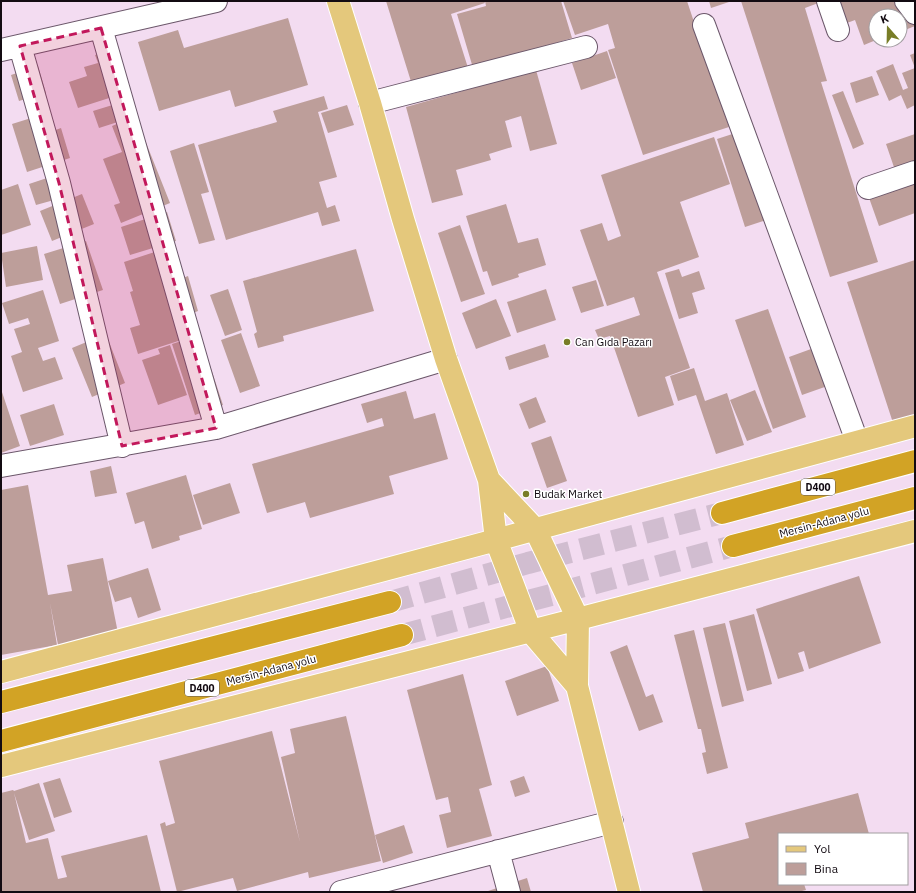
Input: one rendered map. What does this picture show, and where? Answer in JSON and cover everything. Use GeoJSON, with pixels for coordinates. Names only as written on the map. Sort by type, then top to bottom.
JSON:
{"type":"FeatureCollection","features":[{"type":"Feature","properties":{"kind":"highway","name":"D400"},"geometry":{"type":"LineString","coordinates":[[722,513],[915,461]]}},
{"type":"Feature","properties":{"kind":"highway","name":"Mersin-Adana yolu"},"geometry":{"type":"LineString","coordinates":[[733,546],[915,498]]}},
{"type":"Feature","properties":{"kind":"highway"},"geometry":{"type":"LineString","coordinates":[[1,702],[390,602]]}},
{"type":"Feature","properties":{"kind":"highway","name":"Mersin-Adana yolu"},"geometry":{"type":"LineString","coordinates":[[1,741],[402,635]]}},
{"type":"Feature","properties":{"kind":"main road"},"geometry":{"type":"LineString","coordinates":[[338,1],[446,359],[489,480],[496,540],[531,632],[578,686]]}},
{"type":"Feature","properties":{"kind":"main road"},"geometry":{"type":"LineString","coordinates":[[1,672],[915,426]]}},
{"type":"Feature","properties":{"kind":"main road"},"geometry":{"type":"LineString","coordinates":[[489,480],[534,529],[578,619],[578,686],[629,892]]}},
{"type":"Feature","properties":{"kind":"main road"},"geometry":{"type":"LineString","coordinates":[[1,766],[531,632],[915,531]]}},
{"type":"Feature","properties":{"kind":"street"},"geometry":{"type":"LineString","coordinates":[[122,446],[59,183],[10,48],[216,1]]}},
{"type":"Feature","properties":{"kind":"street"},"geometry":{"type":"LineString","coordinates":[[828,1],[838,30]]}},
{"type":"Feature","properties":{"kind":"street"},"geometry":{"type":"LineString","coordinates":[[906,1],[915,13]]}},
{"type":"Feature","properties":{"kind":"street"},"geometry":{"type":"LineString","coordinates":[[704,25],[857,442]]}},
{"type":"Feature","properties":{"kind":"street"},"geometry":{"type":"LineString","coordinates":[[101,28],[216,428]]}},
{"type":"Feature","properties":{"kind":"street"},"geometry":{"type":"LineString","coordinates":[[370,103],[586,47]]}},
{"type":"Feature","properties":{"kind":"street"},"geometry":{"type":"LineString","coordinates":[[868,188],[915,172]]}},
{"type":"Feature","properties":{"kind":"street"},"geometry":{"type":"LineString","coordinates":[[2,462],[122,446],[216,428],[446,359]]}},
{"type":"Feature","properties":{"kind":"street"},"geometry":{"type":"LineString","coordinates":[[341,892],[612,822]]}},
{"type":"Feature","properties":{"kind":"street"},"geometry":{"type":"LineString","coordinates":[[498,851],[508,892]]}},
{"type":"Feature","properties":{"kind":"highlighted area"},"geometry":{"type":"Polygon","coordinates":[[[101,28],[216,428],[122,446],[59,183],[20,46],[101,28]]]}},
{"type":"Feature","properties":{"kind":"building"},"geometry":{"type":"Polygon","coordinates":[[[386,1],[484,1],[485,3],[451,14],[469,71],[413,88],[386,1]]]}},
{"type":"Feature","properties":{"kind":"building"},"geometry":{"type":"Polygon","coordinates":[[[485,1],[561,1],[572,38],[473,68],[457,14],[486,6],[485,1]]]}},
{"type":"Feature","properties":{"kind":"building"},"geometry":{"type":"Polygon","coordinates":[[[563,1],[687,1],[729,127],[643,155],[608,50],[615,48],[608,24],[575,35],[563,1]]]}},
{"type":"Feature","properties":{"kind":"building"},"geometry":{"type":"Polygon","coordinates":[[[709,1],[732,1],[711,8],[709,1]]]}},
{"type":"Feature","properties":{"kind":"building"},"geometry":{"type":"Polygon","coordinates":[[[741,1],[821,1],[805,8],[827,81],[821,82],[878,262],[830,277],[741,1]]]}},
{"type":"Feature","properties":{"kind":"building"},"geometry":{"type":"Polygon","coordinates":[[[839,1],[915,1],[915,26],[908,29],[908,8],[868,8],[868,43],[864,45],[855,20],[847,23],[839,1]]]}},
{"type":"Feature","properties":{"kind":"building"},"geometry":{"type":"Polygon","coordinates":[[[288,18],[308,85],[235,107],[230,90],[159,111],[138,42],[178,30],[184,48],[288,18]]]}},
{"type":"Feature","properties":{"kind":"building"},"geometry":{"type":"Polygon","coordinates":[[[117,48],[131,91],[78,108],[69,82],[87,76],[84,67],[98,63],[95,55],[117,48]]]}},
{"type":"Feature","properties":{"kind":"building"},"geometry":{"type":"Polygon","coordinates":[[[607,51],[616,78],[581,90],[572,63],[607,51]]]}},
{"type":"Feature","properties":{"kind":"building"},"geometry":{"type":"Polygon","coordinates":[[[915,53],[915,68],[910,55],[915,53]]]}},
{"type":"Feature","properties":{"kind":"building"},"geometry":{"type":"Polygon","coordinates":[[[893,64],[903,90],[908,88],[902,73],[915,68],[915,105],[907,109],[901,95],[889,101],[876,71],[893,64]]]}},
{"type":"Feature","properties":{"kind":"building"},"geometry":{"type":"Polygon","coordinates":[[[38,66],[46,93],[19,101],[11,75],[38,66]]]}},
{"type":"Feature","properties":{"kind":"building"},"geometry":{"type":"Polygon","coordinates":[[[536,70],[557,144],[530,151],[521,116],[505,121],[512,147],[489,154],[491,160],[456,170],[463,195],[432,203],[406,107],[536,70]]]}},
{"type":"Feature","properties":{"kind":"building"},"geometry":{"type":"Polygon","coordinates":[[[872,76],[879,95],[856,103],[850,83],[872,76]]]}},
{"type":"Feature","properties":{"kind":"building"},"geometry":{"type":"Polygon","coordinates":[[[843,91],[864,144],[853,149],[832,95],[843,91]]]}},
{"type":"Feature","properties":{"kind":"building"},"geometry":{"type":"Polygon","coordinates":[[[324,96],[328,109],[318,112],[337,177],[319,182],[327,208],[335,205],[340,221],[322,226],[318,212],[226,240],[198,145],[277,122],[273,111],[324,96]]]}},
{"type":"Feature","properties":{"kind":"building"},"geometry":{"type":"Polygon","coordinates":[[[119,103],[124,120],[99,128],[93,111],[119,103]]]}},
{"type":"Feature","properties":{"kind":"building"},"geometry":{"type":"Polygon","coordinates":[[[347,105],[354,125],[328,133],[321,113],[347,105]]]}},
{"type":"Feature","properties":{"kind":"building"},"geometry":{"type":"Polygon","coordinates":[[[44,114],[50,132],[61,128],[70,158],[27,172],[12,124],[44,114]]]}},
{"type":"Feature","properties":{"kind":"building"},"geometry":{"type":"Polygon","coordinates":[[[126,120],[137,120],[170,203],[121,223],[114,205],[120,203],[103,159],[122,152],[112,126],[126,120]]]}},
{"type":"Feature","properties":{"kind":"building"},"geometry":{"type":"Polygon","coordinates":[[[754,127],[782,215],[745,227],[717,139],[754,127]]]}},
{"type":"Feature","properties":{"kind":"building"},"geometry":{"type":"Polygon","coordinates":[[[915,134],[915,167],[896,173],[886,144],[915,134]]]}},
{"type":"Feature","properties":{"kind":"building"},"geometry":{"type":"Polygon","coordinates":[[[714,137],[730,184],[680,202],[699,257],[657,272],[690,368],[665,377],[674,405],[638,417],[610,336],[599,339],[595,330],[640,315],[634,297],[607,306],[580,230],[602,223],[608,241],[621,236],[601,175],[714,137]]]}},
{"type":"Feature","properties":{"kind":"building"},"geometry":{"type":"Polygon","coordinates":[[[194,143],[209,192],[201,194],[215,240],[199,244],[170,151],[194,143]]]}},
{"type":"Feature","properties":{"kind":"building"},"geometry":{"type":"Polygon","coordinates":[[[47,178],[54,200],[36,205],[29,184],[47,178]]]}},
{"type":"Feature","properties":{"kind":"building"},"geometry":{"type":"Polygon","coordinates":[[[915,178],[915,213],[879,226],[868,195],[915,178]]]}},
{"type":"Feature","properties":{"kind":"building"},"geometry":{"type":"Polygon","coordinates":[[[18,184],[31,225],[1,235],[1,190],[18,184]]]}},
{"type":"Feature","properties":{"kind":"building"},"geometry":{"type":"Polygon","coordinates":[[[82,194],[94,224],[52,241],[40,211],[82,194]]]}},
{"type":"Feature","properties":{"kind":"building"},"geometry":{"type":"Polygon","coordinates":[[[506,204],[518,243],[538,238],[546,265],[518,274],[519,277],[492,286],[487,271],[483,272],[466,216],[506,204]]]}},
{"type":"Feature","properties":{"kind":"building"},"geometry":{"type":"Polygon","coordinates":[[[167,212],[176,241],[130,255],[121,227],[167,212]]]}},
{"type":"Feature","properties":{"kind":"building"},"geometry":{"type":"Polygon","coordinates":[[[460,225],[485,294],[461,302],[438,233],[460,225]]]}},
{"type":"Feature","properties":{"kind":"building"},"geometry":{"type":"Polygon","coordinates":[[[86,241],[103,290],[60,304],[44,254],[86,241]]]}},
{"type":"Feature","properties":{"kind":"building"},"geometry":{"type":"Polygon","coordinates":[[[37,246],[43,280],[6,287],[1,253],[37,246]]]}},
{"type":"Feature","properties":{"kind":"building"},"geometry":{"type":"Polygon","coordinates":[[[170,247],[180,279],[188,276],[198,311],[193,313],[200,334],[138,354],[130,328],[140,325],[130,292],[133,291],[124,262],[170,247]]]}},
{"type":"Feature","properties":{"kind":"building"},"geometry":{"type":"Polygon","coordinates":[[[356,249],[374,311],[283,336],[284,341],[258,348],[254,334],[257,332],[243,281],[356,249]]]}},
{"type":"Feature","properties":{"kind":"building"},"geometry":{"type":"Polygon","coordinates":[[[915,260],[915,422],[895,429],[847,282],[915,260]]]}},
{"type":"Feature","properties":{"kind":"building"},"geometry":{"type":"Polygon","coordinates":[[[679,269],[682,277],[699,271],[705,289],[692,293],[698,313],[679,319],[665,273],[679,269]]]}},
{"type":"Feature","properties":{"kind":"building"},"geometry":{"type":"Polygon","coordinates":[[[596,280],[604,306],[581,313],[572,287],[596,280]]]}},
{"type":"Feature","properties":{"kind":"building"},"geometry":{"type":"Polygon","coordinates":[[[228,289],[242,330],[225,336],[210,295],[228,289]]]}},
{"type":"Feature","properties":{"kind":"building"},"geometry":{"type":"Polygon","coordinates":[[[546,289],[556,320],[517,333],[507,302],[546,289]]]}},
{"type":"Feature","properties":{"kind":"building"},"geometry":{"type":"Polygon","coordinates":[[[43,290],[59,341],[38,348],[43,361],[55,357],[63,379],[23,392],[11,356],[22,352],[14,329],[30,324],[28,318],[9,324],[2,303],[43,290]]]}},
{"type":"Feature","properties":{"kind":"building"},"geometry":{"type":"Polygon","coordinates":[[[496,299],[511,336],[476,349],[462,313],[496,299]]]}},
{"type":"Feature","properties":{"kind":"building"},"geometry":{"type":"Polygon","coordinates":[[[768,309],[806,417],[773,429],[735,320],[768,309]]]}},
{"type":"Feature","properties":{"kind":"building"},"geometry":{"type":"Polygon","coordinates":[[[241,333],[260,386],[240,393],[221,340],[241,333]]]}},
{"type":"Feature","properties":{"kind":"building"},"geometry":{"type":"Polygon","coordinates":[[[106,334],[125,383],[92,397],[72,348],[106,334]]]}},
{"type":"Feature","properties":{"kind":"building"},"geometry":{"type":"Polygon","coordinates":[[[200,335],[223,405],[195,415],[172,344],[200,335]]]}},
{"type":"Feature","properties":{"kind":"building"},"geometry":{"type":"Polygon","coordinates":[[[545,344],[549,357],[509,370],[505,357],[545,344]]]}},
{"type":"Feature","properties":{"kind":"building"},"geometry":{"type":"Polygon","coordinates":[[[170,345],[187,395],[158,405],[142,360],[160,354],[158,349],[170,345]]]}},
{"type":"Feature","properties":{"kind":"building"},"geometry":{"type":"Polygon","coordinates":[[[822,345],[836,383],[802,395],[789,357],[822,345]]]}},
{"type":"Feature","properties":{"kind":"building"},"geometry":{"type":"Polygon","coordinates":[[[694,368],[705,401],[727,393],[744,445],[716,454],[696,395],[678,401],[670,376],[694,368]]]}},
{"type":"Feature","properties":{"kind":"building"},"geometry":{"type":"Polygon","coordinates":[[[1,389],[20,446],[1,453],[1,389]]]}},
{"type":"Feature","properties":{"kind":"building"},"geometry":{"type":"Polygon","coordinates":[[[755,390],[772,432],[747,441],[730,400],[755,390]]]}},
{"type":"Feature","properties":{"kind":"building"},"geometry":{"type":"Polygon","coordinates":[[[406,391],[414,419],[435,413],[448,459],[389,476],[394,494],[310,518],[305,502],[267,513],[252,464],[384,426],[382,418],[367,423],[361,404],[406,391]]]}},
{"type":"Feature","properties":{"kind":"building"},"geometry":{"type":"Polygon","coordinates":[[[536,397],[546,422],[529,429],[519,404],[536,397]]]}},
{"type":"Feature","properties":{"kind":"building"},"geometry":{"type":"Polygon","coordinates":[[[54,404],[64,435],[30,446],[20,415],[54,404]]]}},
{"type":"Feature","properties":{"kind":"building"},"geometry":{"type":"Polygon","coordinates":[[[551,436],[567,481],[547,488],[531,443],[551,436]]]}},
{"type":"Feature","properties":{"kind":"building"},"geometry":{"type":"Polygon","coordinates":[[[111,466],[117,493],[95,497],[90,471],[111,466]]]}},
{"type":"Feature","properties":{"kind":"building"},"geometry":{"type":"Polygon","coordinates":[[[186,475],[202,529],[179,536],[180,540],[152,549],[144,521],[135,524],[126,493],[186,475]]]}},
{"type":"Feature","properties":{"kind":"building"},"geometry":{"type":"Polygon","coordinates":[[[230,483],[240,513],[203,525],[193,495],[230,483]]]}},
{"type":"Feature","properties":{"kind":"building"},"geometry":{"type":"Polygon","coordinates":[[[28,485],[48,595],[72,591],[67,565],[103,558],[119,638],[59,650],[50,603],[57,645],[1,655],[1,490],[28,485]]]}},
{"type":"Feature","properties":{"kind":"building"},"geometry":{"type":"Polygon","coordinates":[[[148,568],[161,610],[138,618],[131,597],[115,602],[108,581],[148,568]]]}},
{"type":"Feature","properties":{"kind":"building"},"geometry":{"type":"Polygon","coordinates":[[[859,576],[881,643],[809,669],[804,651],[798,653],[804,671],[778,679],[756,609],[859,576]]]}},
{"type":"Feature","properties":{"kind":"building"},"geometry":{"type":"Polygon","coordinates":[[[754,614],[772,684],[747,691],[729,621],[754,614]]]}},
{"type":"Feature","properties":{"kind":"building"},"geometry":{"type":"Polygon","coordinates":[[[725,623],[744,701],[722,707],[703,628],[725,623]]]}},
{"type":"Feature","properties":{"kind":"building"},"geometry":{"type":"Polygon","coordinates":[[[694,630],[728,768],[707,774],[702,753],[706,752],[701,729],[698,729],[674,635],[694,630]]]}},
{"type":"Feature","properties":{"kind":"building"},"geometry":{"type":"Polygon","coordinates":[[[627,645],[646,697],[653,694],[663,722],[639,731],[610,652],[627,645]]]}},
{"type":"Feature","properties":{"kind":"building"},"geometry":{"type":"Polygon","coordinates":[[[547,666],[559,701],[517,716],[505,681],[547,666]]]}},
{"type":"Feature","properties":{"kind":"building"},"geometry":{"type":"Polygon","coordinates":[[[463,674],[492,785],[479,789],[492,836],[447,848],[439,815],[451,812],[448,797],[436,800],[407,690],[463,674]]]}},
{"type":"Feature","properties":{"kind":"building"},"geometry":{"type":"Polygon","coordinates":[[[346,716],[381,861],[309,878],[308,872],[237,891],[233,878],[177,892],[160,824],[165,822],[166,826],[175,823],[159,761],[272,731],[300,842],[281,757],[295,753],[290,729],[346,716]]]}},
{"type":"Feature","properties":{"kind":"building"},"geometry":{"type":"Polygon","coordinates":[[[524,776],[530,792],[515,797],[510,781],[524,776]]]}},
{"type":"Feature","properties":{"kind":"building"},"geometry":{"type":"Polygon","coordinates":[[[60,778],[72,812],[54,818],[43,783],[60,778]]]}},
{"type":"Feature","properties":{"kind":"building"},"geometry":{"type":"Polygon","coordinates":[[[39,783],[55,831],[29,840],[14,793],[26,843],[48,838],[58,879],[67,877],[61,856],[147,835],[161,892],[1,892],[1,793],[14,791],[39,783]]]}},
{"type":"Feature","properties":{"kind":"building"},"geometry":{"type":"Polygon","coordinates":[[[858,793],[869,833],[778,833],[778,885],[804,885],[806,890],[798,892],[703,892],[692,853],[749,838],[745,823],[858,793]]]}},
{"type":"Feature","properties":{"kind":"building"},"geometry":{"type":"Polygon","coordinates":[[[404,825],[413,853],[383,863],[375,835],[404,825]]]}},
{"type":"Feature","properties":{"kind":"building"},"geometry":{"type":"Polygon","coordinates":[[[527,878],[531,892],[485,892],[527,878]]]}},
{"type":"Feature","properties":{"kind":"tunnel"},"geometry":{"type":"LineString","coordinates":[[390,602],[528,563],[722,513]]}},
{"type":"Feature","properties":{"kind":"tunnel"},"geometry":{"type":"LineString","coordinates":[[402,635],[733,546]]}},
{"type":"Feature","properties":{"kind":"place","name":"Can Gıda Pazarı"},"geometry":{"type":"Point","coordinates":[567,342]}},
{"type":"Feature","properties":{"kind":"place","name":"Budak Market"},"geometry":{"type":"Point","coordinates":[526,494]}}]}
